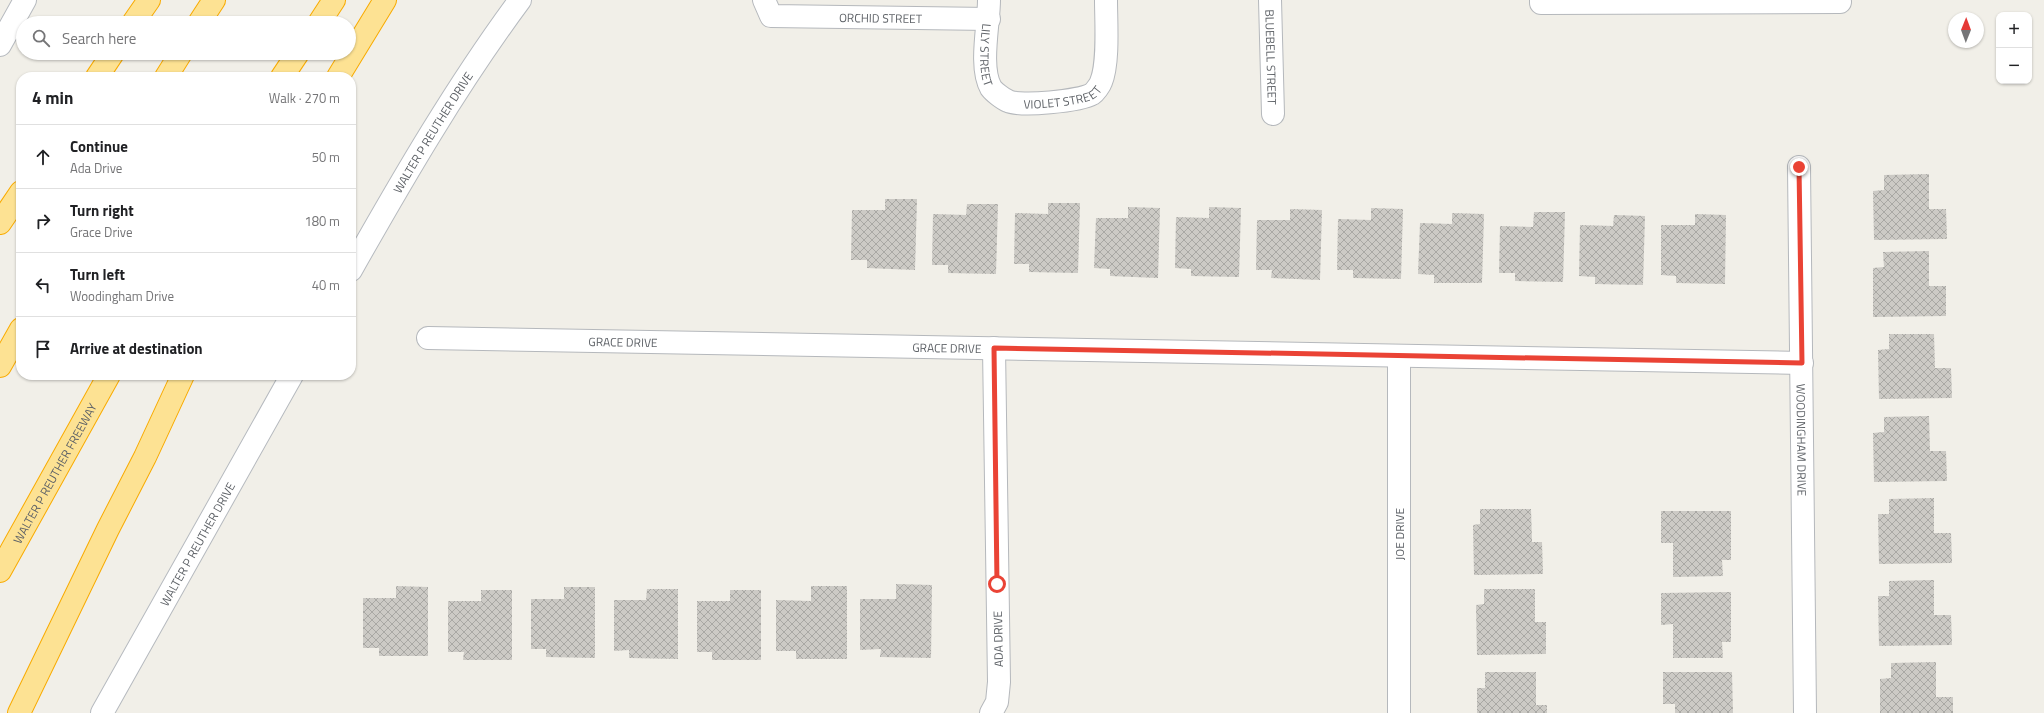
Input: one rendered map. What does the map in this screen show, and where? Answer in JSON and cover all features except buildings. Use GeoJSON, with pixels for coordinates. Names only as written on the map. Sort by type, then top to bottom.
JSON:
{"type":"FeatureCollection","features":[{"type":"Feature","properties":{"kind":"highway"},"geometry":{"type":"LineString","coordinates":[[137,16],[148,0]]}},
{"type":"Feature","properties":{"kind":"highway"},"geometry":{"type":"LineString","coordinates":[[204,16],[214,0]]}},
{"type":"Feature","properties":{"kind":"highway"},"geometry":{"type":"LineString","coordinates":[[324,16],[334,0]]}},
{"type":"Feature","properties":{"kind":"highway"},"geometry":{"type":"LineString","coordinates":[[356,48],[385,0]]}},
{"type":"Feature","properties":{"kind":"highway"},"geometry":{"type":"LineString","coordinates":[[100,72],[108,60]]}},
{"type":"Feature","properties":{"kind":"highway"},"geometry":{"type":"LineString","coordinates":[[169,72],[177,60]]}},
{"type":"Feature","properties":{"kind":"highway"},"geometry":{"type":"LineString","coordinates":[[285,72],[293,60]]}},
{"type":"Feature","properties":{"kind":"highway"},"geometry":{"type":"LineString","coordinates":[[341,72],[348,60]]}},
{"type":"Feature","properties":{"kind":"highway"},"geometry":{"type":"LineString","coordinates":[[0,223],[16,199]]}},
{"type":"Feature","properties":{"kind":"highway"},"geometry":{"type":"LineString","coordinates":[[0,366],[16,338]]}},
{"type":"Feature","properties":{"kind":"highway","name":"WALTER P REUTHER FREEWAY"},"geometry":{"type":"LineString","coordinates":[[0,571],[106,380]]}},
{"type":"Feature","properties":{"kind":"highway"},"geometry":{"type":"LineString","coordinates":[[19,713],[108,529],[146,457],[181,380]]}},
{"type":"Feature","properties":{"kind":"street"},"geometry":{"type":"LineString","coordinates":[[16,16],[25,0]]}},
{"type":"Feature","properties":{"kind":"street","name":"WALTER P REUTHER DRIVE"},"geometry":{"type":"LineString","coordinates":[[356,261],[387,206],[458,91],[520,0]]}},
{"type":"Feature","properties":{"kind":"street","name":"VIOLET STREET"},"geometry":{"type":"LineString","coordinates":[[1008,102],[1038,103],[1066,101],[1092,94],[1101,83],[1105,66],[1106,0]]}},
{"type":"Feature","properties":{"kind":"street","name":"BLUEBELL STREET"},"geometry":{"type":"LineString","coordinates":[[1270,0],[1273,114]]}},
{"type":"Feature","properties":{"kind":"street"},"geometry":{"type":"LineString","coordinates":[[1541,0],[1541,3],[1840,2]]}},
{"type":"Feature","properties":{"kind":"street","name":"ORCHID STREET"},"geometry":{"type":"LineString","coordinates":[[768,8],[989,10]]}},
{"type":"Feature","properties":{"kind":"street","name":"LILY STREET"},"geometry":{"type":"LineString","coordinates":[[989,10],[987,74],[992,88],[1008,102]]}},
{"type":"Feature","properties":{"kind":"street"},"geometry":{"type":"LineString","coordinates":[[0,45],[16,16]]}},
{"type":"Feature","properties":{"kind":"street","name":"WOODINGHAM DRIVE"},"geometry":{"type":"LineString","coordinates":[[1799,167],[1805,713]]}},
{"type":"Feature","properties":{"kind":"street","name":"GRACE DRIVE"},"geometry":{"type":"LineString","coordinates":[[428,338],[1802,363]]}},
{"type":"Feature","properties":{"kind":"street","name":"ADA DRIVE"},"geometry":{"type":"LineString","coordinates":[[991,713],[997,702],[999,682],[994,348]]}},
{"type":"Feature","properties":{"kind":"street","name":"JOE DRIVE"},"geometry":{"type":"LineString","coordinates":[[1399,356],[1399,713]]}},
{"type":"Feature","properties":{"kind":"street","name":"WALTER P REUTHER DRIVE"},"geometry":{"type":"LineString","coordinates":[[102,713],[289,380]]}},
{"type":"Feature","properties":{"kind":"route"},"geometry":{"type":"LineString","coordinates":[[997,584],[994,348],[1802,363],[1799,167]]}}]}
